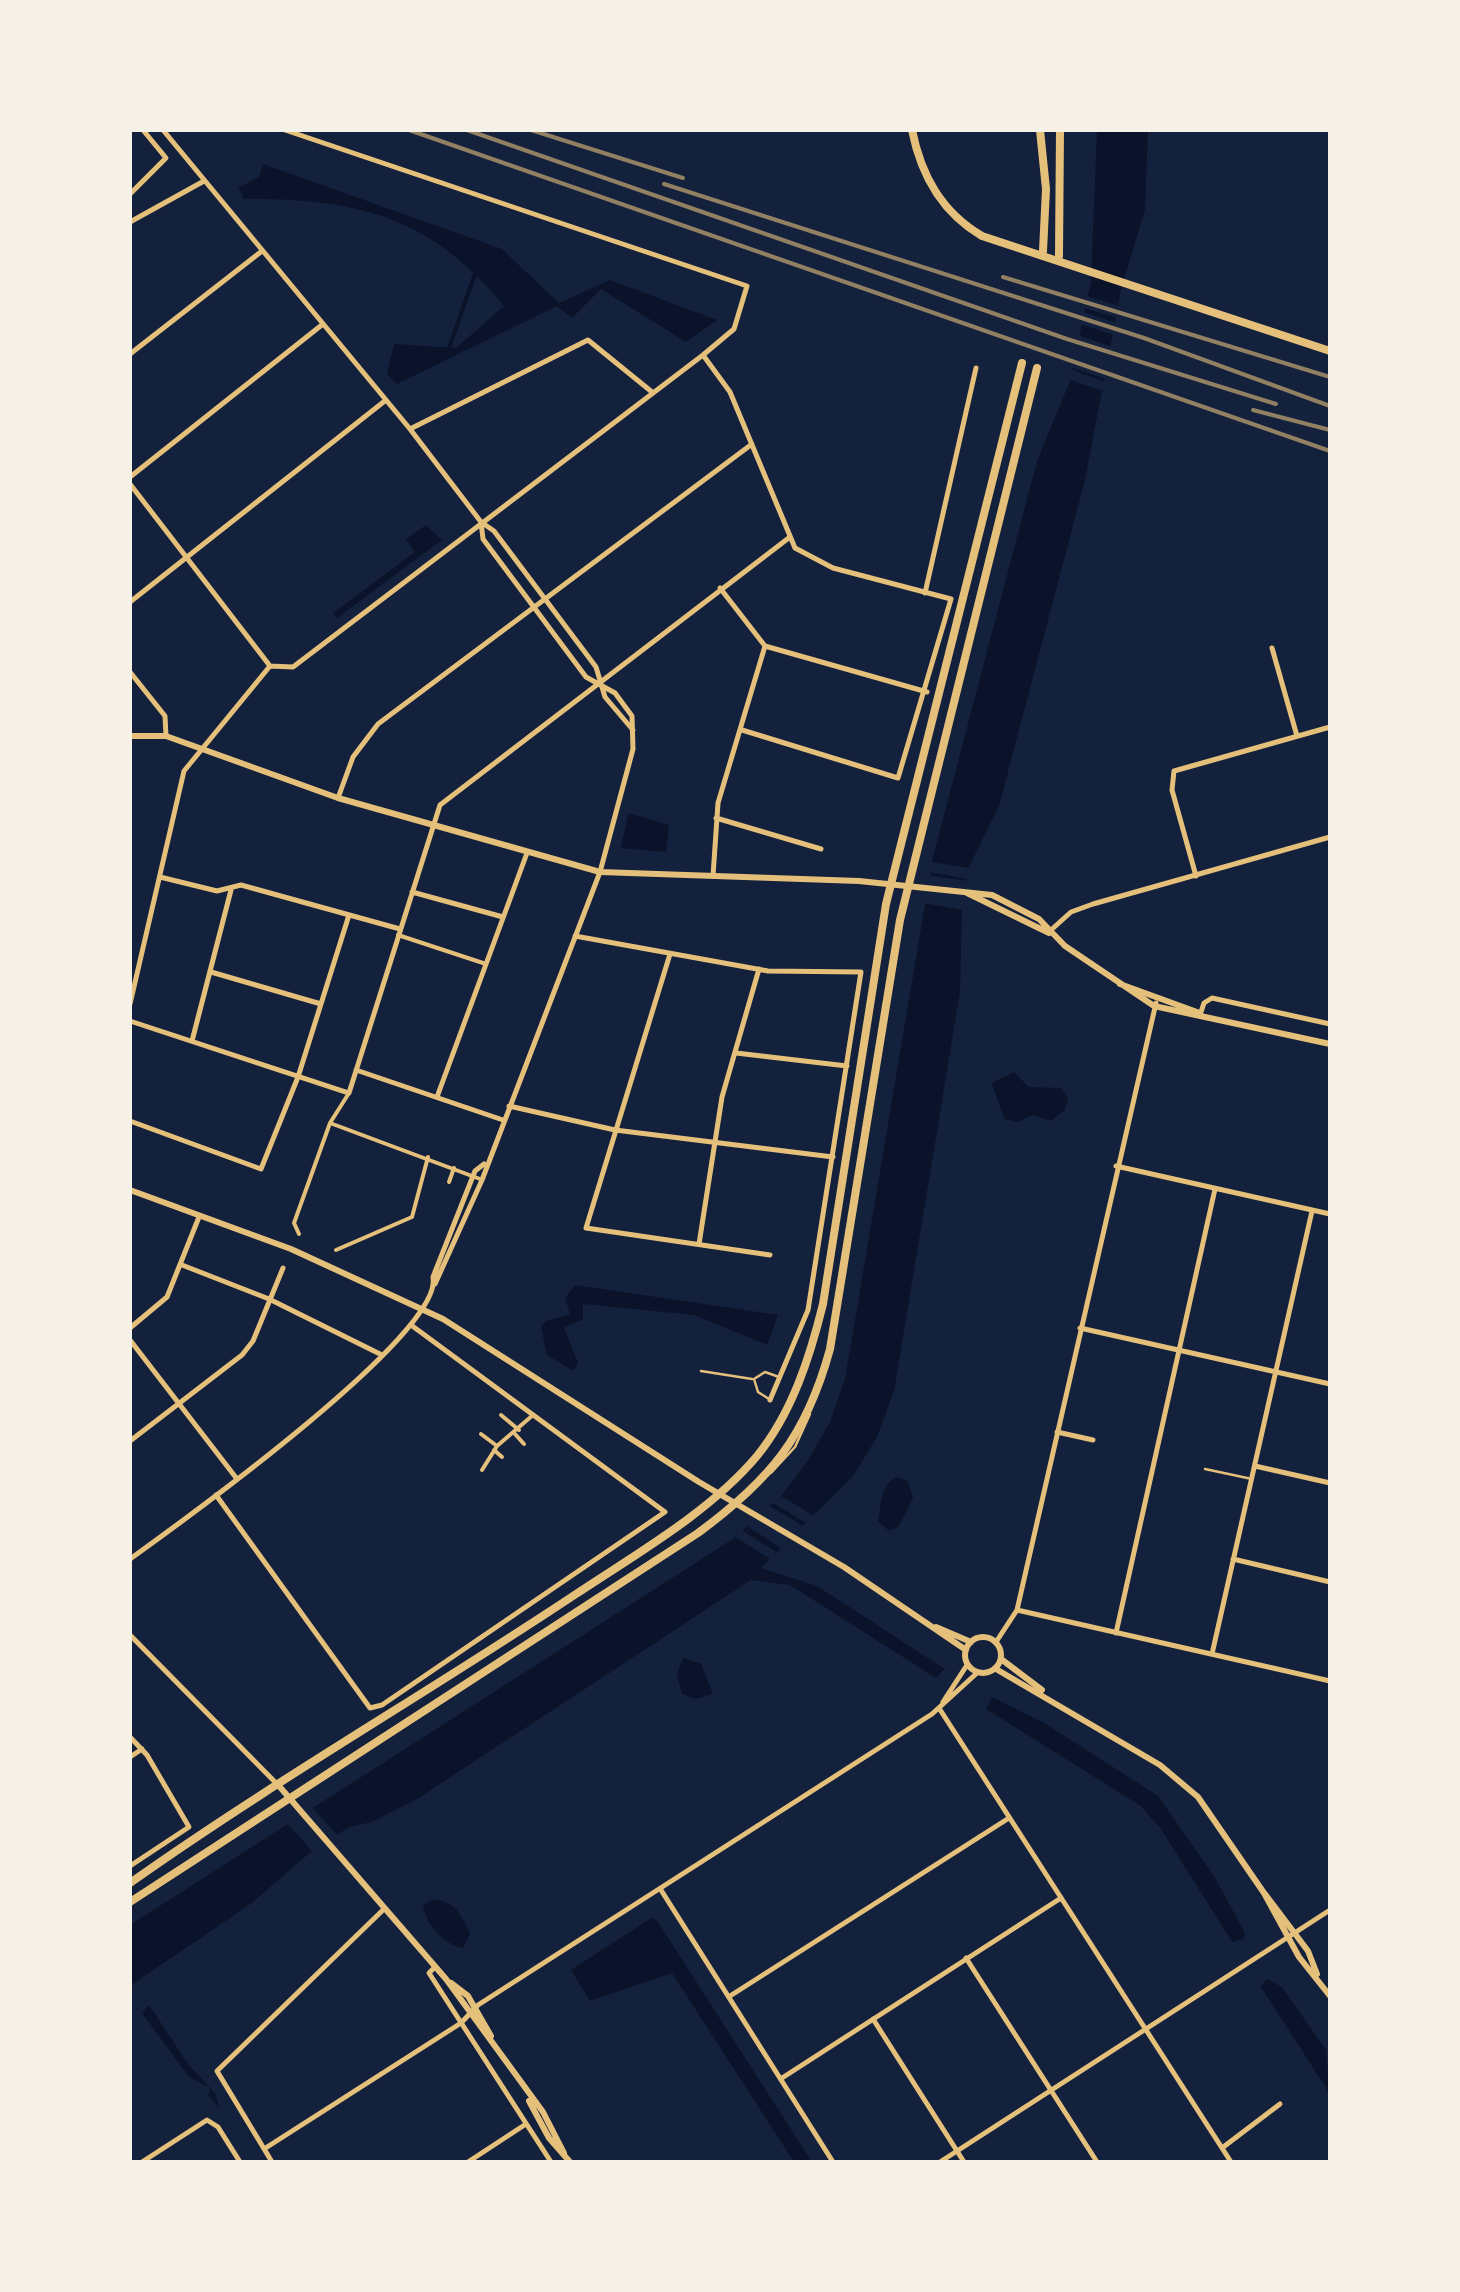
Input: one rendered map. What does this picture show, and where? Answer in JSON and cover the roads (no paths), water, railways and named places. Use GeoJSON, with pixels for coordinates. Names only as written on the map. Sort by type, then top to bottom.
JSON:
{"type":"FeatureCollection","features":[{"type":"Feature","properties":{"kind":"main road"},"geometry":{"type":"LineString","coordinates":[[912,130],[925,174],[945,206],[971,230],[1008,246],[1330,351]]}},
{"type":"Feature","properties":{"kind":"main road"},"geometry":{"type":"LineString","coordinates":[[1040,130],[1046,189],[1043,250]]}},
{"type":"Feature","properties":{"kind":"main road"},"geometry":{"type":"LineString","coordinates":[[1059,256],[1060,130]]}},
{"type":"Feature","properties":{"kind":"main road"},"geometry":{"type":"LineString","coordinates":[[130,1884],[488,1653],[718,1493],[748,1467],[774,1433],[814,1340],[890,884],[1022,363]]}},
{"type":"Feature","properties":{"kind":"main road"},"geometry":{"type":"LineString","coordinates":[[130,1902],[739,1502],[770,1474],[794,1442],[814,1401],[840,1301],[909,885],[1036,368]]}},
{"type":"Feature","properties":{"kind":"street"},"geometry":{"type":"LineString","coordinates":[[130,194],[166,158],[143,130]]}},
{"type":"Feature","properties":{"kind":"street"},"geometry":{"type":"LineString","coordinates":[[162,130],[410,429],[481,522],[494,531],[596,667],[604,697],[633,730]]}},
{"type":"Feature","properties":{"kind":"street"},"geometry":{"type":"LineString","coordinates":[[285,130],[748,286],[734,329],[703,355],[293,667],[270,666],[130,481],[323,324]]}},
{"type":"Feature","properties":{"kind":"street"},"geometry":{"type":"LineString","coordinates":[[130,222],[204,181]]}},
{"type":"Feature","properties":{"kind":"street"},"geometry":{"type":"LineString","coordinates":[[130,354],[262,251]]}},
{"type":"Feature","properties":{"kind":"street"},"geometry":{"type":"LineString","coordinates":[[410,429],[588,340],[653,392]]}},
{"type":"Feature","properties":{"kind":"street"},"geometry":{"type":"LineString","coordinates":[[703,355],[730,392],[796,548],[833,568],[951,599],[927,692],[898,778],[742,730]]}},
{"type":"Feature","properties":{"kind":"street"},"geometry":{"type":"LineString","coordinates":[[925,593],[976,368]]}},
{"type":"Feature","properties":{"kind":"street"},"geometry":{"type":"LineString","coordinates":[[130,602],[386,400]]}},
{"type":"Feature","properties":{"kind":"street"},"geometry":{"type":"LineString","coordinates":[[338,798],[353,758],[378,724],[752,444]]}},
{"type":"Feature","properties":{"kind":"street"},"geometry":{"type":"LineString","coordinates":[[130,1560],[320,1416],[411,1325],[423,1308],[482,1180],[485,1163],[600,872],[633,750],[632,716],[600,682],[586,677],[484,538],[481,522]]}},
{"type":"Feature","properties":{"kind":"street"},"geometry":{"type":"LineString","coordinates":[[298,1234],[294,1223],[330,1123],[349,1092],[440,805],[790,538]]}},
{"type":"Feature","properties":{"kind":"street"},"geometry":{"type":"LineString","coordinates":[[720,588],[765,646],[927,692]]}},
{"type":"Feature","properties":{"kind":"street"},"geometry":{"type":"LineString","coordinates":[[714,879],[716,818],[765,646]]}},
{"type":"Feature","properties":{"kind":"street"},"geometry":{"type":"LineString","coordinates":[[1272,648],[1297,736]]}},
{"type":"Feature","properties":{"kind":"street"},"geometry":{"type":"LineString","coordinates":[[130,1004],[184,771],[197,750],[270,666]]}},
{"type":"Feature","properties":{"kind":"street"},"geometry":{"type":"LineString","coordinates":[[130,672],[165,716],[166,736]]}},
{"type":"Feature","properties":{"kind":"street"},"geometry":{"type":"LineString","coordinates":[[1196,876],[1172,790],[1174,771],[1330,727]]}},
{"type":"Feature","properties":{"kind":"street"},"geometry":{"type":"LineString","coordinates":[[130,736],[166,736],[338,798],[600,872],[909,885],[966,892],[1049,932],[1154,1006],[1330,1044]]}},
{"type":"Feature","properties":{"kind":"street"},"geometry":{"type":"LineString","coordinates":[[716,818],[820,849]]}},
{"type":"Feature","properties":{"kind":"street"},"geometry":{"type":"LineString","coordinates":[[1049,932],[1071,912],[1093,904],[1330,836]]}},
{"type":"Feature","properties":{"kind":"street"},"geometry":{"type":"LineString","coordinates":[[437,1097],[527,854]]}},
{"type":"Feature","properties":{"kind":"street"},"geometry":{"type":"LineString","coordinates":[[160,877],[230,890],[241,885],[399,932],[486,964]]}},
{"type":"Feature","properties":{"kind":"street"},"geometry":{"type":"LineString","coordinates":[[192,1040],[230,890]]}},
{"type":"Feature","properties":{"kind":"street"},"geometry":{"type":"LineString","coordinates":[[412,892],[503,918]]}},
{"type":"Feature","properties":{"kind":"street"},"geometry":{"type":"LineString","coordinates":[[130,1121],[261,1168],[298,1077],[349,916]]}},
{"type":"Feature","properties":{"kind":"street"},"geometry":{"type":"LineString","coordinates":[[574,936],[760,969],[861,972],[808,1310],[770,1400]]}},
{"type":"Feature","properties":{"kind":"street"},"geometry":{"type":"LineString","coordinates":[[670,954],[586,1228],[770,1255]]}},
{"type":"Feature","properties":{"kind":"street"},"geometry":{"type":"LineString","coordinates":[[699,1244],[714,1144],[735,1052],[760,969]]}},
{"type":"Feature","properties":{"kind":"street"},"geometry":{"type":"LineString","coordinates":[[211,972],[321,1004]]}},
{"type":"Feature","properties":{"kind":"street"},"geometry":{"type":"LineString","coordinates":[[1118,983],[1200,1015]]}},
{"type":"Feature","properties":{"kind":"street"},"geometry":{"type":"LineString","coordinates":[[1158,997],[1116,1166],[1017,1610],[996,1642],[1001,1659],[1055,1700],[1185,1785],[1212,1813],[1264,1893],[1287,1938],[1330,1996]]}},
{"type":"Feature","properties":{"kind":"street"},"geometry":{"type":"LineString","coordinates":[[1200,1015],[1204,1002],[1212,998],[1330,1024]]}},
{"type":"Feature","properties":{"kind":"street"},"geometry":{"type":"LineString","coordinates":[[130,1021],[349,1092]]}},
{"type":"Feature","properties":{"kind":"street"},"geometry":{"type":"LineString","coordinates":[[735,1052],[848,1066]]}},
{"type":"Feature","properties":{"kind":"street"},"geometry":{"type":"LineString","coordinates":[[356,1070],[502,1120]]}},
{"type":"Feature","properties":{"kind":"street"},"geometry":{"type":"LineString","coordinates":[[509,1106],[614,1130],[833,1156]]}},
{"type":"Feature","properties":{"kind":"street"},"geometry":{"type":"LineString","coordinates":[[330,1123],[482,1180]]}},
{"type":"Feature","properties":{"kind":"street"},"geometry":{"type":"LineString","coordinates":[[336,1250],[412,1217],[428,1158]]}},
{"type":"Feature","properties":{"kind":"street"},"geometry":{"type":"LineString","coordinates":[[435,1284],[433,1277],[474,1176],[485,1163]]}},
{"type":"Feature","properties":{"kind":"street"},"geometry":{"type":"LineString","coordinates":[[1116,1166],[1330,1214]]}},
{"type":"Feature","properties":{"kind":"street"},"geometry":{"type":"LineString","coordinates":[[448,1182],[454,1168]]}},
{"type":"Feature","properties":{"kind":"street"},"geometry":{"type":"LineString","coordinates":[[1116,1632],[1216,1189]]}},
{"type":"Feature","properties":{"kind":"street"},"geometry":{"type":"LineString","coordinates":[[130,1190],[291,1250],[423,1308],[936,1626],[971,1642]]}},
{"type":"Feature","properties":{"kind":"street"},"geometry":{"type":"LineString","coordinates":[[1212,1654],[1312,1211]]}},
{"type":"Feature","properties":{"kind":"street"},"geometry":{"type":"LineString","coordinates":[[130,1328],[168,1297],[200,1217]]}},
{"type":"Feature","properties":{"kind":"street"},"geometry":{"type":"LineString","coordinates":[[182,1265],[269,1300],[380,1354]]}},
{"type":"Feature","properties":{"kind":"street"},"geometry":{"type":"LineString","coordinates":[[130,1441],[242,1355],[253,1341],[283,1268]]}},
{"type":"Feature","properties":{"kind":"street"},"geometry":{"type":"LineString","coordinates":[[216,1495],[370,1708],[382,1705],[665,1512],[411,1325]]}},
{"type":"Feature","properties":{"kind":"street"},"geometry":{"type":"LineString","coordinates":[[1080,1328],[1330,1384]]}},
{"type":"Feature","properties":{"kind":"street"},"geometry":{"type":"LineString","coordinates":[[130,1340],[237,1479]]}},
{"type":"Feature","properties":{"kind":"street"},"geometry":{"type":"LineString","coordinates":[[501,1415],[524,1444]]}},
{"type":"Feature","properties":{"kind":"street"},"geometry":{"type":"LineString","coordinates":[[482,1470],[496,1448],[533,1415]]}},
{"type":"Feature","properties":{"kind":"street"},"geometry":{"type":"LineString","coordinates":[[1057,1432],[1093,1440]]}},
{"type":"Feature","properties":{"kind":"street"},"geometry":{"type":"LineString","coordinates":[[481,1434],[502,1457]]}},
{"type":"Feature","properties":{"kind":"street"},"geometry":{"type":"LineString","coordinates":[[1254,1466],[1330,1483]]}},
{"type":"Feature","properties":{"kind":"street"},"geometry":{"type":"LineString","coordinates":[[1233,1560],[1330,1582]]}},
{"type":"Feature","properties":{"kind":"street"},"geometry":{"type":"LineString","coordinates":[[1017,1610],[1330,1681]]}},
{"type":"Feature","properties":{"kind":"street"},"geometry":{"type":"LineString","coordinates":[[936,1626],[941,1635],[966,1650]]}},
{"type":"Feature","properties":{"kind":"street"},"geometry":{"type":"LineString","coordinates":[[130,1634],[290,1798],[474,2011],[528,2097],[535,2116],[570,2162]]}},
{"type":"Feature","properties":{"kind":"street"},"geometry":{"type":"LineString","coordinates":[[977,1672],[968,1664],[966,1650],[971,1642],[981,1637],[996,1642]]}},
{"type":"Feature","properties":{"kind":"street"},"geometry":{"type":"LineString","coordinates":[[996,1669],[1001,1659]]}},
{"type":"Feature","properties":{"kind":"street"},"geometry":{"type":"LineString","coordinates":[[939,1708],[968,1664]]}},
{"type":"Feature","properties":{"kind":"street"},"geometry":{"type":"LineString","coordinates":[[264,2149],[939,1708],[977,1672],[996,1669],[1055,1700]]}},
{"type":"Feature","properties":{"kind":"street"},"geometry":{"type":"LineString","coordinates":[[939,1708],[1230,2162]]}},
{"type":"Feature","properties":{"kind":"street"},"geometry":{"type":"LineString","coordinates":[[130,1736],[189,1826],[130,1866]]}},
{"type":"Feature","properties":{"kind":"street"},"geometry":{"type":"LineString","coordinates":[[130,1757],[142,1750]]}},
{"type":"Feature","properties":{"kind":"street"},"geometry":{"type":"LineString","coordinates":[[730,1996],[1009,1818]]}},
{"type":"Feature","properties":{"kind":"street"},"geometry":{"type":"LineString","coordinates":[[661,1890],[833,2162]]}},
{"type":"Feature","properties":{"kind":"street"},"geometry":{"type":"LineString","coordinates":[[1264,1893],[1296,1932],[1318,1978]]}},
{"type":"Feature","properties":{"kind":"street"},"geometry":{"type":"LineString","coordinates":[[782,2078],[1061,1898]]}},
{"type":"Feature","properties":{"kind":"street"},"geometry":{"type":"LineString","coordinates":[[272,2162],[218,2071],[384,1910]]}},
{"type":"Feature","properties":{"kind":"street"},"geometry":{"type":"LineString","coordinates":[[940,2162],[1330,1910]]}},
{"type":"Feature","properties":{"kind":"street"},"geometry":{"type":"LineString","coordinates":[[966,1958],[1098,2162]]}},
{"type":"Feature","properties":{"kind":"street"},"geometry":{"type":"LineString","coordinates":[[435,1967],[429,1972],[550,2162]]}},
{"type":"Feature","properties":{"kind":"street"},"geometry":{"type":"LineString","coordinates":[[873,2019],[964,2162]]}},
{"type":"Feature","properties":{"kind":"street"},"geometry":{"type":"LineString","coordinates":[[1222,2148],[1280,2104]]}},
{"type":"Feature","properties":{"kind":"street"},"geometry":{"type":"LineString","coordinates":[[142,2162],[198,2123],[212,2121],[240,2162]]}},
{"type":"Feature","properties":{"kind":"street"},"geometry":{"type":"LineString","coordinates":[[468,2162],[526,2124]]}},
{"type":"Feature","properties":{"kind":"lane"},"geometry":{"type":"LineString","coordinates":[[701,1371],[754,1379],[765,1372],[781,1378]]}},
{"type":"Feature","properties":{"kind":"lane"},"geometry":{"type":"LineString","coordinates":[[754,1379],[758,1392],[770,1400]]}},
{"type":"Feature","properties":{"kind":"lane"},"geometry":{"type":"LineString","coordinates":[[1205,1469],[1252,1479]]}},
{"type":"Feature","properties":{"kind":"water"},"geometry":{"type":"Polygon","coordinates":[[[1097,130],[1148,130],[1145,209],[1121,290],[1085,480],[999,806],[969,867],[962,909],[960,992],[894,1391],[877,1437],[853,1476],[761,1568],[817,1586],[945,1669],[936,1678],[790,1585],[751,1580],[417,1799],[372,1822],[349,1827],[312,1851],[252,1903],[130,1986],[130,1925],[733,1539],[781,1496],[830,1422],[845,1379],[933,857],[1037,461],[1070,381],[1091,281],[1097,130]]]}},
{"type":"Feature","properties":{"kind":"water"},"geometry":{"type":"Polygon","coordinates":[[[263,164],[502,249],[559,303],[610,280],[717,320],[686,342],[601,289],[572,318],[557,306],[397,384],[387,374],[394,344],[456,348],[504,306],[449,252],[389,219],[322,203],[244,199],[238,188],[259,177],[263,164]]]}},
{"type":"Feature","properties":{"kind":"water"},"geometry":{"type":"Polygon","coordinates":[[[426,525],[442,540],[337,618],[333,613],[415,552],[406,539],[426,525]]]}},
{"type":"Feature","properties":{"kind":"water"},"geometry":{"type":"Polygon","coordinates":[[[628,813],[669,825],[666,852],[621,848],[628,813]]]}},
{"type":"Feature","properties":{"kind":"water"},"geometry":{"type":"Polygon","coordinates":[[[1014,1072],[1029,1087],[1061,1088],[1068,1099],[1065,1110],[1051,1121],[1032,1115],[1018,1122],[1004,1119],[992,1083],[1014,1072]]]}},
{"type":"Feature","properties":{"kind":"water"},"geometry":{"type":"Polygon","coordinates":[[[575,1285],[778,1315],[767,1345],[694,1315],[583,1304],[583,1319],[564,1328],[578,1363],[573,1371],[547,1355],[541,1327],[546,1321],[570,1314],[565,1298],[575,1285]]]}},
{"type":"Feature","properties":{"kind":"water"},"geometry":{"type":"Polygon","coordinates":[[[896,1477],[908,1481],[913,1498],[898,1527],[889,1531],[878,1521],[884,1491],[896,1477]]]}},
{"type":"Feature","properties":{"kind":"water"},"geometry":{"type":"Polygon","coordinates":[[[683,1658],[701,1664],[713,1694],[695,1699],[682,1694],[677,1674],[683,1658]]]}},
{"type":"Feature","properties":{"kind":"water"},"geometry":{"type":"Polygon","coordinates":[[[992,1697],[1046,1724],[1158,1796],[1214,1876],[1245,1933],[1244,1939],[1232,1942],[1161,1829],[1141,1806],[986,1709],[992,1697]]]}},
{"type":"Feature","properties":{"kind":"water"},"geometry":{"type":"Polygon","coordinates":[[[432,1900],[446,1902],[460,1915],[470,1933],[463,1948],[449,1943],[432,1927],[423,1905],[432,1900]]]}},
{"type":"Feature","properties":{"kind":"water"},"geometry":{"type":"Polygon","coordinates":[[[651,1918],[656,1919],[812,2162],[794,2162],[672,1973],[590,2001],[571,1970],[651,1918]]]}},
{"type":"Feature","properties":{"kind":"water"},"geometry":{"type":"Polygon","coordinates":[[[1267,1979],[1282,1987],[1326,2050],[1330,2094],[1261,1987],[1267,1979]]]}},
{"type":"Feature","properties":{"kind":"water"},"geometry":{"type":"Polygon","coordinates":[[[149,2005],[188,2064],[215,2093],[220,2109],[208,2095],[210,2088],[189,2077],[142,2013],[149,2005]]]}},
{"type":"Feature","properties":{"kind":"waterway"},"geometry":{"type":"LineString","coordinates":[[449,348],[476,271]]}},
{"type":"Feature","properties":{"kind":"railway"},"geometry":{"type":"LineString","coordinates":[[409,130],[1330,451]]}},
{"type":"Feature","properties":{"kind":"railway"},"geometry":{"type":"LineString","coordinates":[[467,130],[1067,339],[1276,404]]}},
{"type":"Feature","properties":{"kind":"railway"},"geometry":{"type":"LineString","coordinates":[[531,130],[683,178]]}},
{"type":"Feature","properties":{"kind":"railway"},"geometry":{"type":"LineString","coordinates":[[664,184],[1144,338],[1330,406]]}},
{"type":"Feature","properties":{"kind":"railway"},"geometry":{"type":"LineString","coordinates":[[1003,277],[1330,377]]}},
{"type":"Feature","properties":{"kind":"railway"},"geometry":{"type":"LineString","coordinates":[[1253,410],[1330,430]]}}]}
